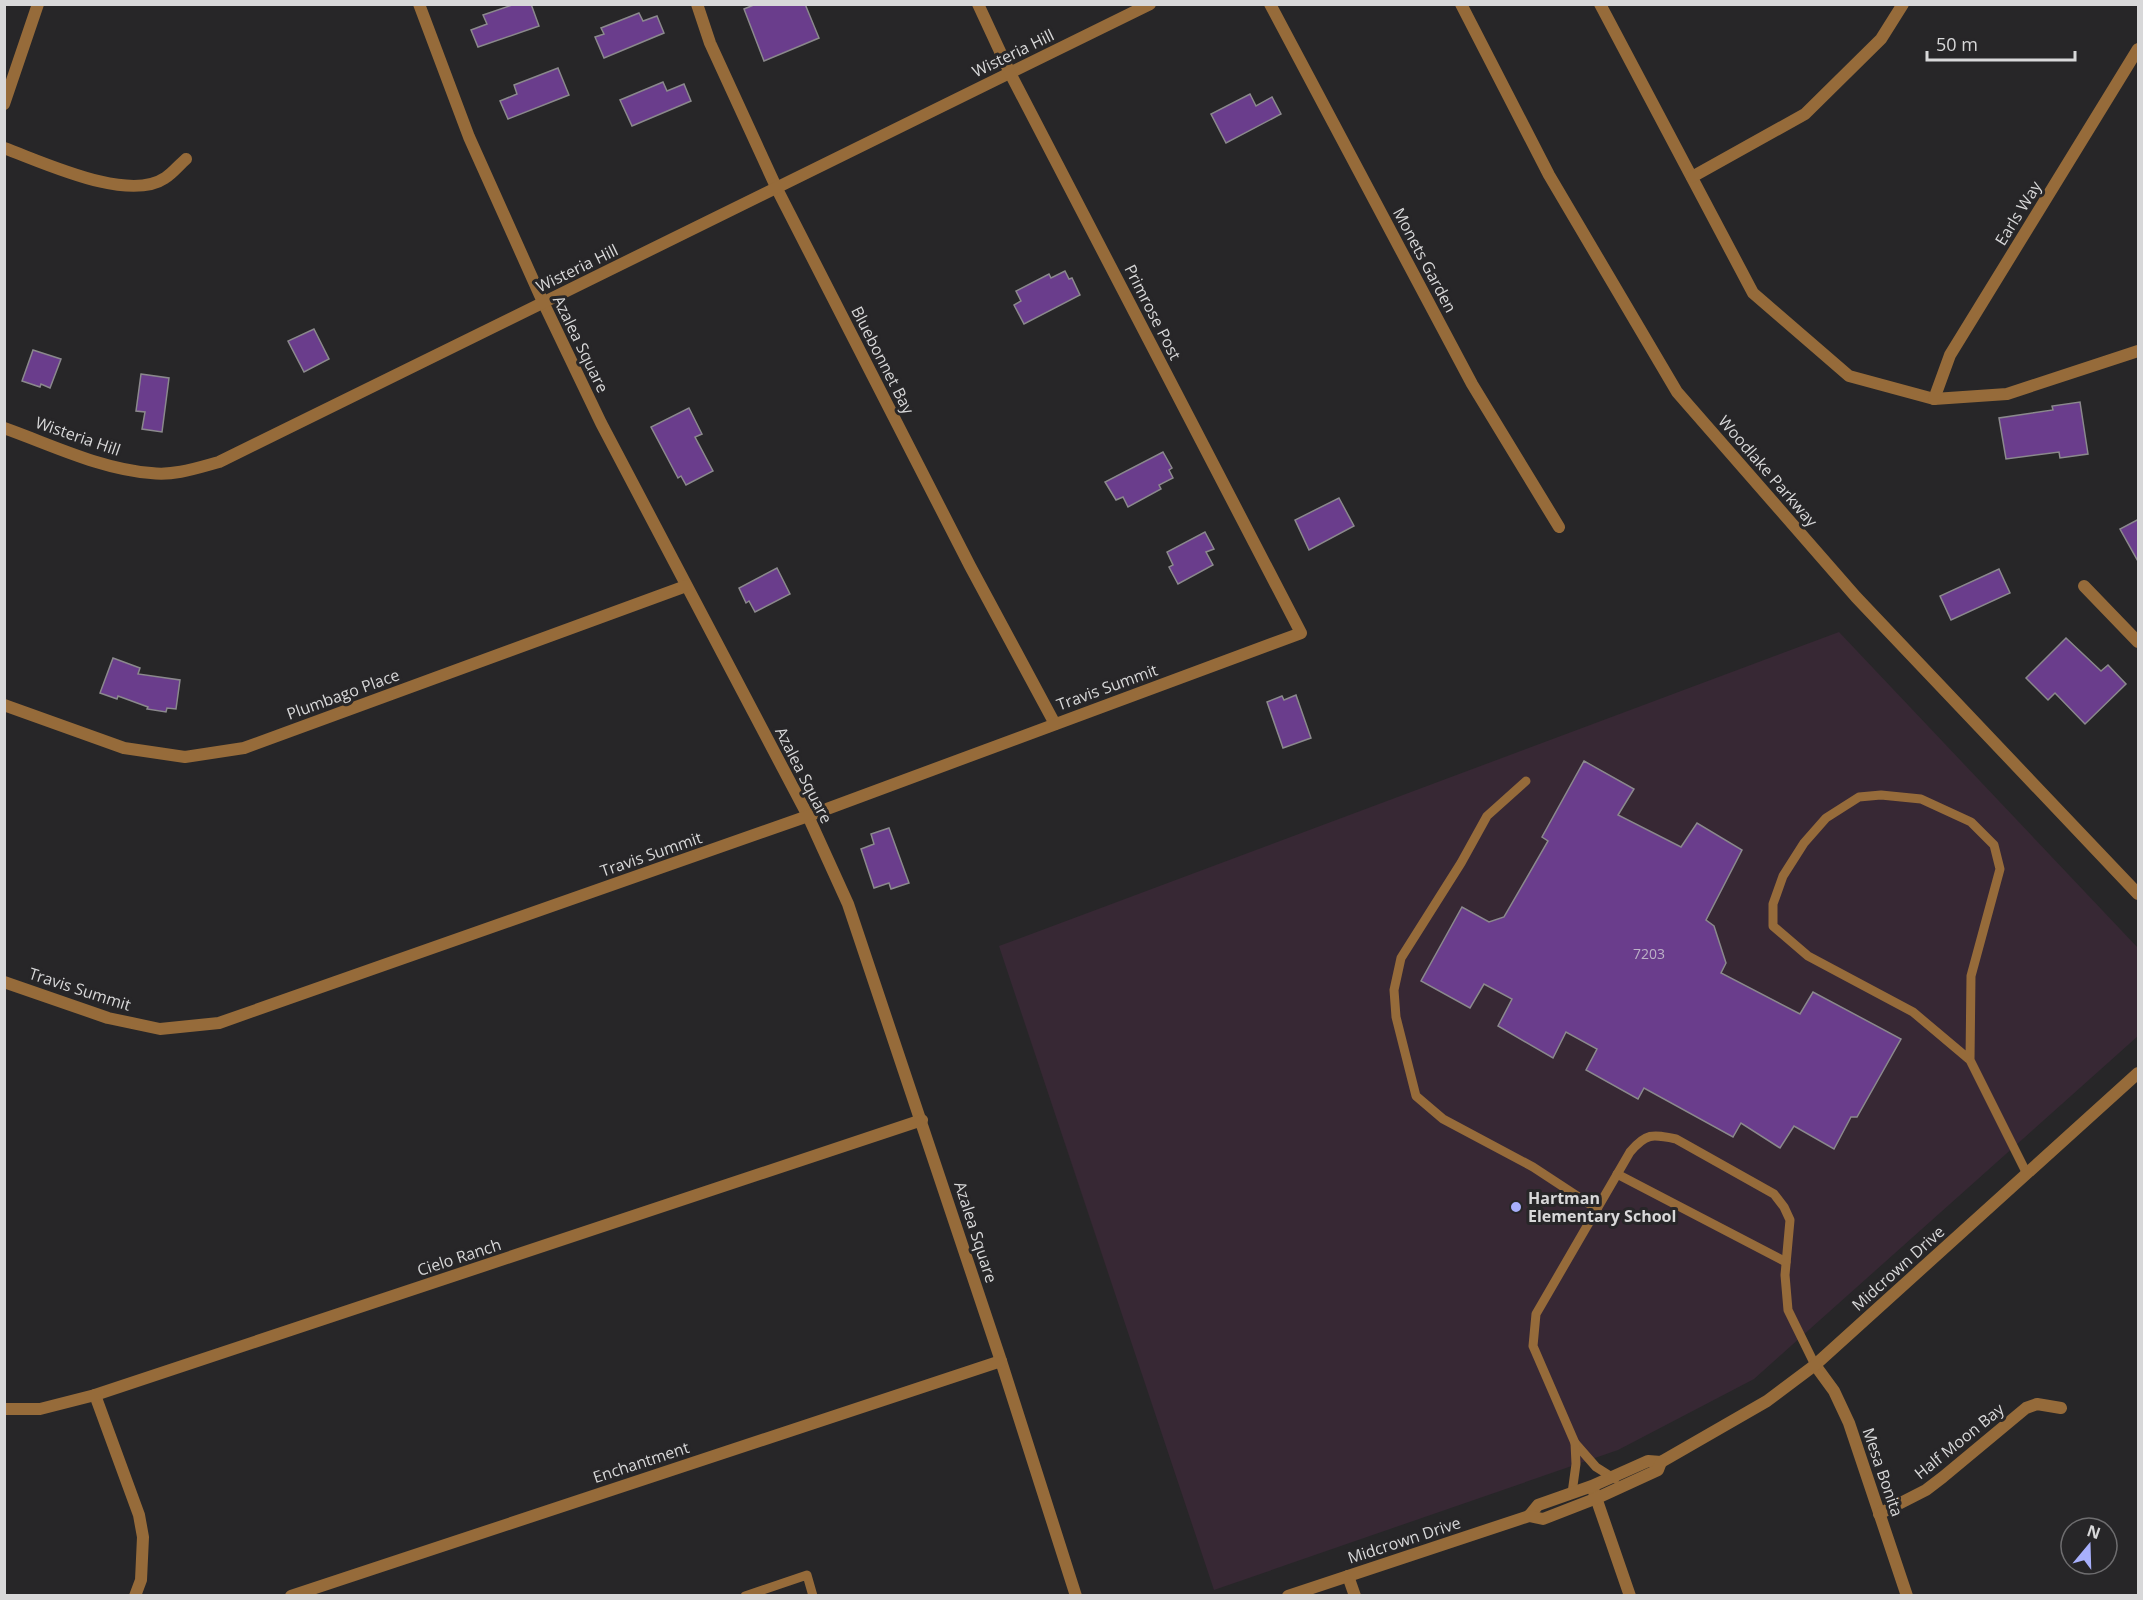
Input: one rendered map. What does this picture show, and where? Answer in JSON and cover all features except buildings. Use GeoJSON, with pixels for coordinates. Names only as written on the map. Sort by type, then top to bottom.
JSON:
{"type":"FeatureCollection","features":[{"type":"Feature","properties":{"kind":"street"},"geometry":{"type":"LineString","coordinates":[[4,104],[38,4]]}},
{"type":"Feature","properties":{"kind":"street","name":"Azalea Square"},"geometry":{"type":"LineString","coordinates":[[419,4],[469,137],[543,302],[601,423],[808,816],[848,904],[922,1120],[1076,1596]]}},
{"type":"Feature","properties":{"kind":"street","name":"Bluebonnet Bay"},"geometry":{"type":"LineString","coordinates":[[697,4],[710,43],[777,189],[970,566],[1055,724]]}},
{"type":"Feature","properties":{"kind":"street","name":"Primrose Post"},"geometry":{"type":"LineString","coordinates":[[978,4],[1010,73],[1301,633]]}},
{"type":"Feature","properties":{"kind":"street","name":"Wisteria Hill"},"geometry":{"type":"LineString","coordinates":[[4,428],[112,467],[152,474],[187,471],[219,462],[1149,4]]}},
{"type":"Feature","properties":{"kind":"street","name":"Monets Garden"},"geometry":{"type":"LineString","coordinates":[[1270,4],[1472,384],[1559,526]]}},
{"type":"Feature","properties":{"kind":"street","name":"Woodlake Parkway"},"geometry":{"type":"LineString","coordinates":[[1461,4],[1549,175],[1677,392],[1856,597],[2139,894]]}},
{"type":"Feature","properties":{"kind":"street"},"geometry":{"type":"LineString","coordinates":[[1600,4],[1753,293],[1850,376],[1934,399],[2007,394],[2139,351]]}},
{"type":"Feature","properties":{"kind":"street"},"geometry":{"type":"LineString","coordinates":[[1692,177],[1805,114],[1881,39],[1903,4]]}},
{"type":"Feature","properties":{"kind":"street","name":"Earls Way"},"geometry":{"type":"LineString","coordinates":[[1934,399],[1950,355],[2139,49]]}},
{"type":"Feature","properties":{"kind":"street"},"geometry":{"type":"LineString","coordinates":[[4,148],[104,183],[135,188],[164,179],[186,159]]}},
{"type":"Feature","properties":{"kind":"street","name":"Plumbago Place"},"geometry":{"type":"LineString","coordinates":[[4,705],[124,748],[185,757],[244,748],[686,586]]}},
{"type":"Feature","properties":{"kind":"street"},"geometry":{"type":"LineString","coordinates":[[2085,586],[2139,642]]}},
{"type":"Feature","properties":{"kind":"street","name":"Travis Summit"},"geometry":{"type":"LineString","coordinates":[[4,981],[108,1018],[160,1029],[219,1023],[808,816],[1301,633]]}},
{"type":"Feature","properties":{"kind":"street","name":"Midcrown Drive"},"geometry":{"type":"LineString","coordinates":[[1529,1516],[1538,1505],[1592,1486],[1648,1461],[1661,1462],[1767,1401],[1815,1365],[2139,1073]]}},
{"type":"Feature","properties":{"kind":"street","name":"Cielo Ranch"},"geometry":{"type":"LineString","coordinates":[[4,1409],[40,1409],[95,1395],[922,1120]]}},
{"type":"Feature","properties":{"kind":"street","name":"Enchantment"},"geometry":{"type":"LineString","coordinates":[[291,1596],[1001,1360]]}},
{"type":"Feature","properties":{"kind":"street","name":"Mesa Bonita"},"geometry":{"type":"LineString","coordinates":[[1815,1365],[1834,1391],[1849,1423],[1907,1596]]}},
{"type":"Feature","properties":{"kind":"street"},"geometry":{"type":"LineString","coordinates":[[95,1395],[141,1526],[144,1556],[141,1580],[135,1596]]}},
{"type":"Feature","properties":{"kind":"street","name":"Half Moon Bay"},"geometry":{"type":"LineString","coordinates":[[1879,1514],[1907,1501],[1943,1478],[2026,1408],[2037,1404],[2061,1408]]}},
{"type":"Feature","properties":{"kind":"street","name":"Midcrown Drive"},"geometry":{"type":"LineString","coordinates":[[1288,1596],[1529,1516],[1543,1519],[1597,1498],[1658,1470],[1661,1462]]}},
{"type":"Feature","properties":{"kind":"street"},"geometry":{"type":"LineString","coordinates":[[1592,1486],[1630,1596]]}},
{"type":"Feature","properties":{"kind":"street"},"geometry":{"type":"LineString","coordinates":[[1348,1576],[1355,1596]]}},
{"type":"Feature","properties":{"kind":"lane"},"geometry":{"type":"LineString","coordinates":[[1526,781],[1487,816],[1461,863],[1401,958],[1394,990],[1396,1017],[1416,1096],[1443,1119],[1533,1167],[1597,1209]]}},
{"type":"Feature","properties":{"kind":"lane"},"geometry":{"type":"LineString","coordinates":[[1970,1060],[1971,976],[2000,869],[1994,845],[1971,822],[1921,799],[1881,795],[1859,796],[1826,818],[1799,851],[1783,876],[1776,895],[1773,904],[1773,926],[1808,956],[1913,1012],[1935,1028],[1970,1060],[2027,1174]]}},
{"type":"Feature","properties":{"kind":"lane"},"geometry":{"type":"LineString","coordinates":[[1627,1484],[1596,1467],[1575,1443],[1533,1346],[1536,1314],[1629,1152],[1641,1139],[1658,1135],[1676,1139],[1774,1194],[1790,1220],[1785,1275],[1788,1310],[1815,1365]]}},
{"type":"Feature","properties":{"kind":"lane"},"geometry":{"type":"LineString","coordinates":[[1617,1174],[1786,1262]]}},
{"type":"Feature","properties":{"kind":"lane"},"geometry":{"type":"LineString","coordinates":[[1572,1493],[1576,1464],[1575,1443]]}},
{"type":"Feature","properties":{"kind":"lane"},"geometry":{"type":"LineString","coordinates":[[745,1596],[807,1575],[813,1596]]}},
{"type":"Feature","properties":{"kind":"shaded area","name":"Hartman Elementary School"},"geometry":{"type":"Polygon","coordinates":[[[1839,632],[2138,948],[2138,1036],[1754,1379],[1618,1450],[1214,1590],[999,946],[1839,632]]]}},
{"type":"Feature","properties":{"kind":"place","name":"Hartman Elementary School"},"geometry":{"type":"Point","coordinates":[1516,1207]}}]}
